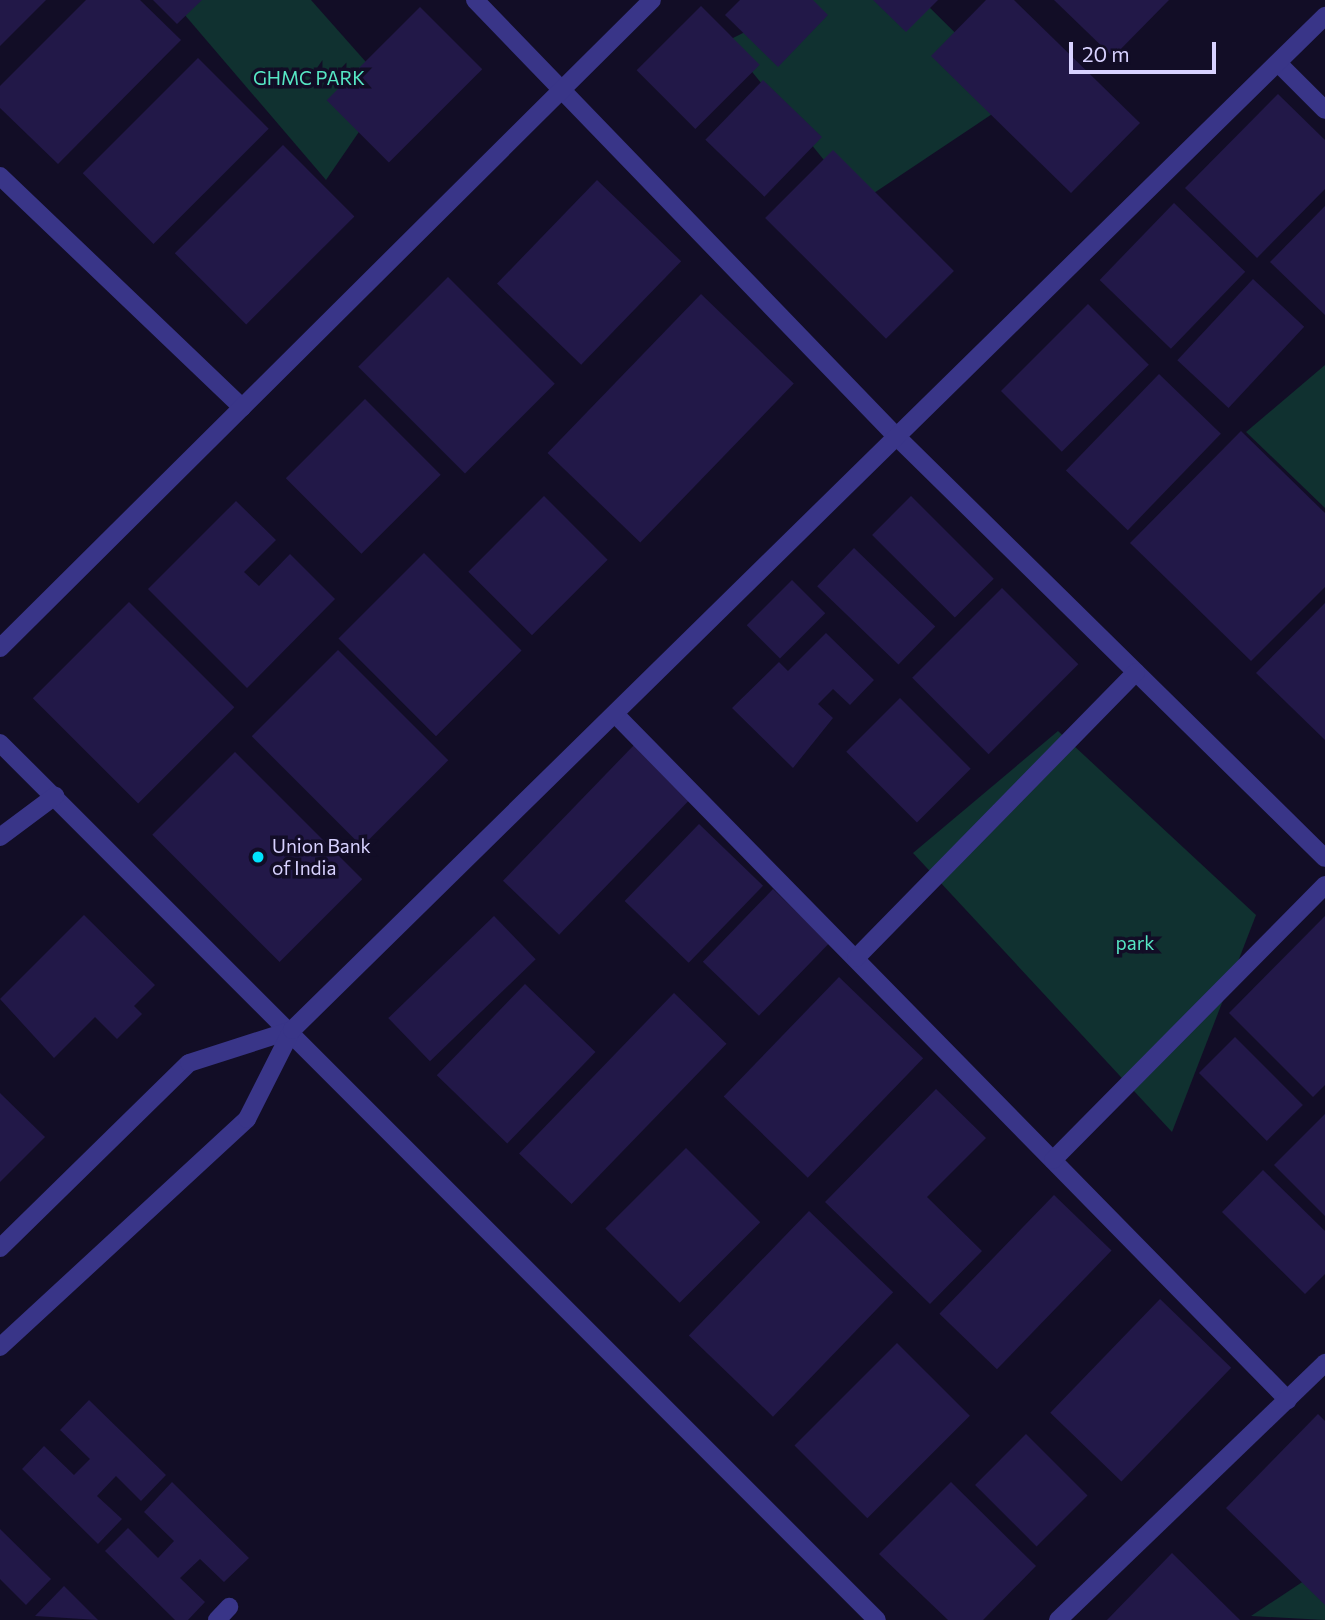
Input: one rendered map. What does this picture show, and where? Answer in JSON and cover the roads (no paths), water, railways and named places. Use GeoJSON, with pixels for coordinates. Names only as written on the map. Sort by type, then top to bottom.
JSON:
{"type":"FeatureCollection","features":[{"type":"Feature","properties":{"kind":"street"},"geometry":{"type":"LineString","coordinates":[[475,0],[897,437],[1325,858]]}},
{"type":"Feature","properties":{"kind":"street"},"geometry":{"type":"LineString","coordinates":[[0,648],[652,0]]}},
{"type":"Feature","properties":{"kind":"street"},"geometry":{"type":"LineString","coordinates":[[0,1347],[247,1119],[292,1030],[1325,16]]}},
{"type":"Feature","properties":{"kind":"street"},"geometry":{"type":"LineString","coordinates":[[1278,63],[1325,110]]}},
{"type":"Feature","properties":{"kind":"street"},"geometry":{"type":"LineString","coordinates":[[0,176],[242,407]]}},
{"type":"Feature","properties":{"kind":"street"},"geometry":{"type":"LineString","coordinates":[[856,958],[1136,672]]}},
{"type":"Feature","properties":{"kind":"street"},"geometry":{"type":"LineString","coordinates":[[615,714],[1288,1400]]}},
{"type":"Feature","properties":{"kind":"street"},"geometry":{"type":"LineString","coordinates":[[0,743],[292,1030],[877,1620]]}},
{"type":"Feature","properties":{"kind":"street"},"geometry":{"type":"LineString","coordinates":[[0,837],[55,796]]}},
{"type":"Feature","properties":{"kind":"street"},"geometry":{"type":"LineString","coordinates":[[1053,1160],[1325,885]]}},
{"type":"Feature","properties":{"kind":"street"},"geometry":{"type":"LineString","coordinates":[[0,1248],[189,1063],[292,1030]]}},
{"type":"Feature","properties":{"kind":"street"},"geometry":{"type":"LineString","coordinates":[[1058,1620],[1325,1363]]}},
{"type":"Feature","properties":{"kind":"place","name":"Union Bank of India"},"geometry":{"type":"Point","coordinates":[258,857]}},
{"type":"Feature","properties":{"kind":"park label","name":"GHMC PARK"},"geometry":{"type":"Point","coordinates":[309,78]}},
{"type":"Feature","properties":{"kind":"park label","name":"park"},"geometry":{"type":"Point","coordinates":[1135,943]}}]}
